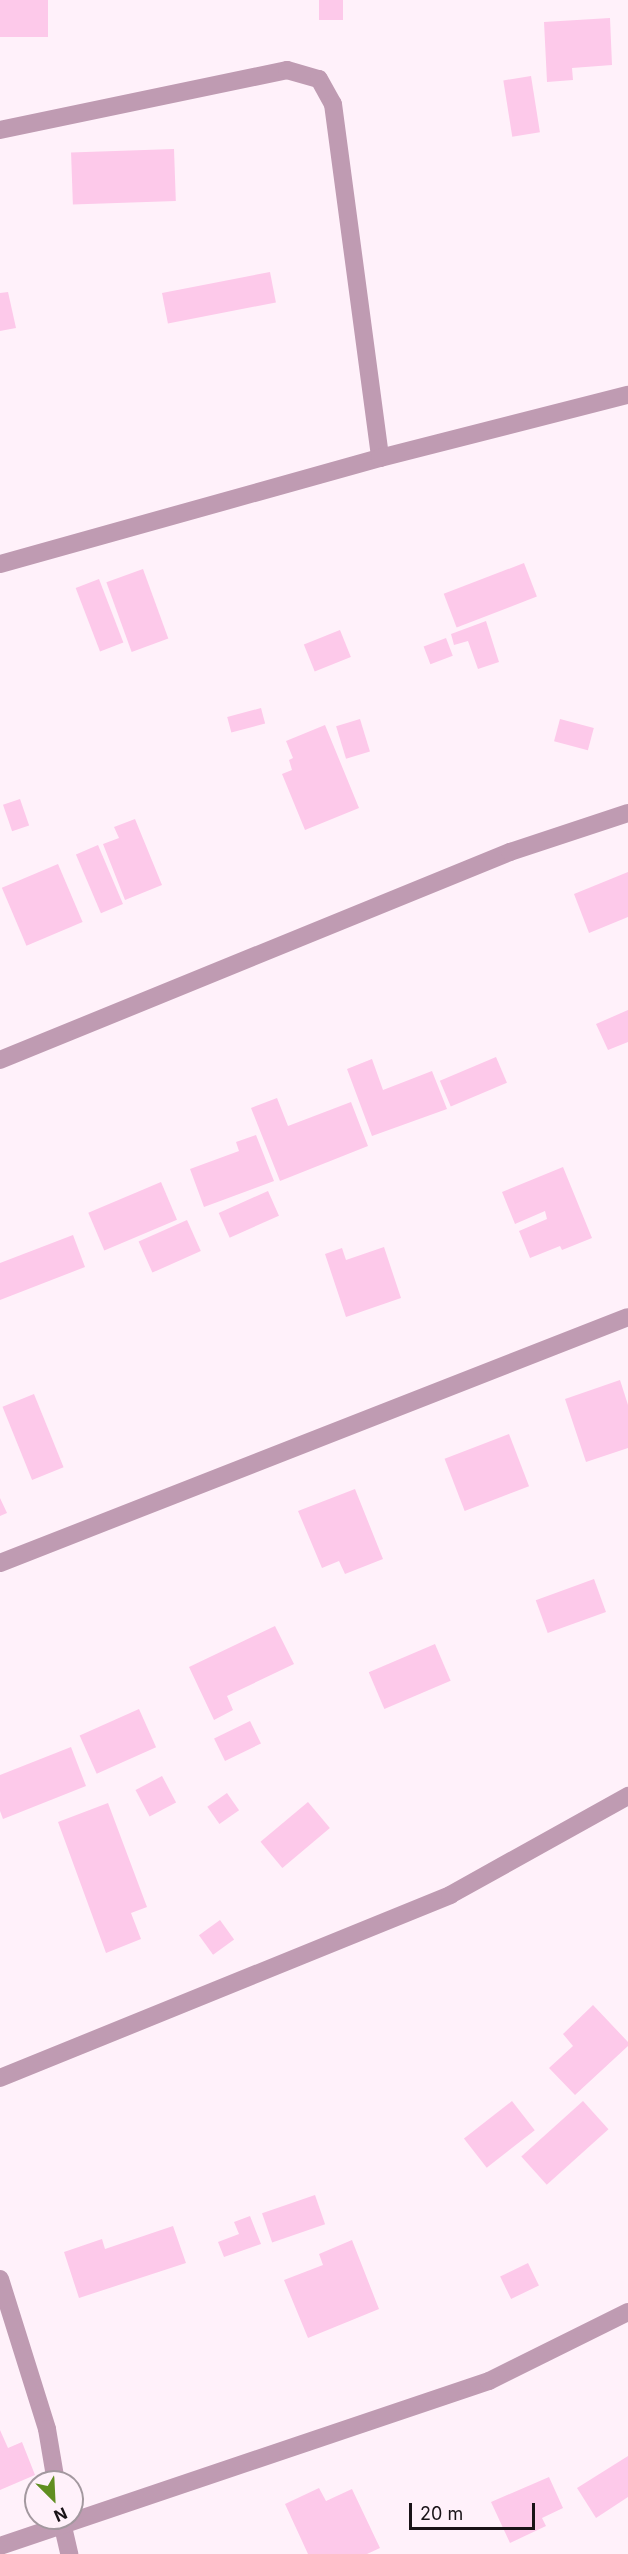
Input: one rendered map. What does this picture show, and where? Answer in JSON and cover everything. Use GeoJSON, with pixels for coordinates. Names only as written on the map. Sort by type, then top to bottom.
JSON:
{"type":"FeatureCollection","features":[{"type":"Feature","properties":{"kind":"street"},"geometry":{"type":"LineString","coordinates":[[0,130],[287,70],[319,80],[333,104],[380,458]]}},
{"type":"Feature","properties":{"kind":"street"},"geometry":{"type":"LineString","coordinates":[[0,564],[380,458],[628,395]]}},
{"type":"Feature","properties":{"kind":"street"},"geometry":{"type":"LineString","coordinates":[[0,1060],[510,852],[628,813]]}},
{"type":"Feature","properties":{"kind":"street"},"geometry":{"type":"LineString","coordinates":[[0,1563],[628,1317]]}},
{"type":"Feature","properties":{"kind":"street"},"geometry":{"type":"LineString","coordinates":[[0,2078],[450,1895],[628,1797]]}},
{"type":"Feature","properties":{"kind":"street"},"geometry":{"type":"LineString","coordinates":[[0,2279],[47,2429],[54,2470]]}},
{"type":"Feature","properties":{"kind":"street"},"geometry":{"type":"LineString","coordinates":[[84,2514],[489,2381],[628,2312]]}},
{"type":"Feature","properties":{"kind":"street"},"geometry":{"type":"LineString","coordinates":[[0,2546],[40,2530]]}},
{"type":"Feature","properties":{"kind":"street"},"geometry":{"type":"LineString","coordinates":[[64,2530],[69,2554]]}},
{"type":"Feature","properties":{"kind":"building"},"geometry":{"type":"Polygon","coordinates":[[[0,0],[48,0],[48,37],[0,37],[0,0]]]}},
{"type":"Feature","properties":{"kind":"building"},"geometry":{"type":"Polygon","coordinates":[[[319,0],[343,0],[343,20],[319,20],[319,0]]]}},
{"type":"Feature","properties":{"kind":"building"},"geometry":{"type":"Polygon","coordinates":[[[610,18],[612,65],[572,68],[573,80],[547,82],[544,22],[610,18]]]}},
{"type":"Feature","properties":{"kind":"building"},"geometry":{"type":"Polygon","coordinates":[[[531,76],[540,132],[512,137],[503,80],[531,76]]]}},
{"type":"Feature","properties":{"kind":"building"},"geometry":{"type":"Polygon","coordinates":[[[174,149],[176,201],[73,205],[71,153],[174,149]]]}},
{"type":"Feature","properties":{"kind":"building"},"geometry":{"type":"Polygon","coordinates":[[[270,272],[276,302],[168,323],[162,293],[270,272]]]}},
{"type":"Feature","properties":{"kind":"building"},"geometry":{"type":"Polygon","coordinates":[[[8,292],[16,328],[0,331],[0,293],[8,292]]]}},
{"type":"Feature","properties":{"kind":"building"},"geometry":{"type":"Polygon","coordinates":[[[524,563],[537,597],[457,627],[444,594],[524,563]]]}},
{"type":"Feature","properties":{"kind":"building"},"geometry":{"type":"Polygon","coordinates":[[[143,569],[168,639],[132,652],[106,582],[143,569]]]}},
{"type":"Feature","properties":{"kind":"building"},"geometry":{"type":"Polygon","coordinates":[[[99,579],[123,642],[100,651],[76,588],[99,579]]]}},
{"type":"Feature","properties":{"kind":"building"},"geometry":{"type":"Polygon","coordinates":[[[486,621],[499,662],[478,669],[468,641],[454,645],[451,634],[486,621]]]}},
{"type":"Feature","properties":{"kind":"building"},"geometry":{"type":"Polygon","coordinates":[[[340,630],[351,657],[315,671],[304,645],[340,630]]]}},
{"type":"Feature","properties":{"kind":"building"},"geometry":{"type":"Polygon","coordinates":[[[446,638],[453,656],[430,664],[424,647],[446,638]]]}},
{"type":"Feature","properties":{"kind":"building"},"geometry":{"type":"Polygon","coordinates":[[[261,708],[265,723],[231,733],[227,717],[261,708]]]}},
{"type":"Feature","properties":{"kind":"building"},"geometry":{"type":"Polygon","coordinates":[[[360,719],[370,752],[346,759],[336,726],[360,719]]]}},
{"type":"Feature","properties":{"kind":"building"},"geometry":{"type":"Polygon","coordinates":[[[560,719],[594,728],[588,750],[554,741],[560,719]]]}},
{"type":"Feature","properties":{"kind":"building"},"geometry":{"type":"Polygon","coordinates":[[[325,725],[359,808],[305,830],[282,774],[292,770],[289,760],[293,758],[286,741],[325,725]]]}},
{"type":"Feature","properties":{"kind":"building"},"geometry":{"type":"Polygon","coordinates":[[[20,799],[29,825],[12,831],[3,805],[20,799]]]}},
{"type":"Feature","properties":{"kind":"building"},"geometry":{"type":"Polygon","coordinates":[[[135,819],[162,885],[125,900],[103,844],[119,838],[114,827],[135,819]]]}},
{"type":"Feature","properties":{"kind":"building"},"geometry":{"type":"Polygon","coordinates":[[[98,845],[123,904],[101,913],[76,854],[98,845]]]}},
{"type":"Feature","properties":{"kind":"building"},"geometry":{"type":"Polygon","coordinates":[[[58,864],[83,922],[26,946],[2,888],[58,864]]]}},
{"type":"Feature","properties":{"kind":"building"},"geometry":{"type":"Polygon","coordinates":[[[628,872],[628,917],[589,933],[574,894],[628,872]]]}},
{"type":"Feature","properties":{"kind":"building"},"geometry":{"type":"Polygon","coordinates":[[[628,1010],[628,1042],[608,1050],[596,1024],[628,1010]]]}},
{"type":"Feature","properties":{"kind":"building"},"geometry":{"type":"Polygon","coordinates":[[[496,1057],[507,1083],[451,1107],[440,1081],[496,1057]]]}},
{"type":"Feature","properties":{"kind":"building"},"geometry":{"type":"Polygon","coordinates":[[[372,1059],[383,1090],[432,1071],[447,1109],[372,1136],[347,1069],[372,1059]]]}},
{"type":"Feature","properties":{"kind":"building"},"geometry":{"type":"Polygon","coordinates":[[[277,1098],[288,1126],[351,1102],[368,1146],[280,1181],[251,1108],[277,1098]]]}},
{"type":"Feature","properties":{"kind":"building"},"geometry":{"type":"Polygon","coordinates":[[[256,1135],[274,1181],[204,1207],[190,1169],[239,1151],[236,1142],[256,1135]]]}},
{"type":"Feature","properties":{"kind":"building"},"geometry":{"type":"Polygon","coordinates":[[[563,1167],[592,1238],[562,1250],[560,1246],[530,1258],[519,1231],[547,1219],[545,1211],[515,1224],[502,1192],[563,1167]]]}},
{"type":"Feature","properties":{"kind":"building"},"geometry":{"type":"Polygon","coordinates":[[[161,1182],[177,1220],[104,1251],[88,1213],[161,1182]]]}},
{"type":"Feature","properties":{"kind":"building"},"geometry":{"type":"Polygon","coordinates":[[[268,1191],[279,1216],[230,1238],[219,1213],[268,1191]]]}},
{"type":"Feature","properties":{"kind":"building"},"geometry":{"type":"Polygon","coordinates":[[[187,1220],[201,1251],[152,1273],[139,1242],[187,1220]]]}},
{"type":"Feature","properties":{"kind":"building"},"geometry":{"type":"Polygon","coordinates":[[[73,1235],[85,1267],[0,1300],[0,1263],[73,1235]]]}},
{"type":"Feature","properties":{"kind":"building"},"geometry":{"type":"Polygon","coordinates":[[[384,1247],[401,1298],[346,1317],[325,1254],[342,1248],[346,1260],[384,1247]]]}},
{"type":"Feature","properties":{"kind":"building"},"geometry":{"type":"Polygon","coordinates":[[[620,1380],[628,1405],[628,1448],[586,1462],[565,1399],[620,1380]]]}},
{"type":"Feature","properties":{"kind":"building"},"geometry":{"type":"Polygon","coordinates":[[[34,1394],[64,1467],[32,1480],[2,1407],[34,1394]]]}},
{"type":"Feature","properties":{"kind":"building"},"geometry":{"type":"Polygon","coordinates":[[[509,1434],[529,1486],[465,1511],[445,1459],[509,1434]]]}},
{"type":"Feature","properties":{"kind":"building"},"geometry":{"type":"Polygon","coordinates":[[[355,1489],[383,1559],[345,1574],[339,1561],[322,1568],[298,1511],[355,1489]]]}},
{"type":"Feature","properties":{"kind":"building"},"geometry":{"type":"Polygon","coordinates":[[[0,1498],[7,1513],[0,1516],[0,1498]]]}},
{"type":"Feature","properties":{"kind":"building"},"geometry":{"type":"Polygon","coordinates":[[[594,1579],[606,1612],[548,1633],[536,1600],[594,1579]]]}},
{"type":"Feature","properties":{"kind":"building"},"geometry":{"type":"Polygon","coordinates":[[[275,1626],[294,1664],[227,1696],[233,1710],[214,1720],[189,1667],[275,1626]]]}},
{"type":"Feature","properties":{"kind":"building"},"geometry":{"type":"Polygon","coordinates":[[[435,1644],[451,1681],[384,1709],[369,1672],[435,1644]]]}},
{"type":"Feature","properties":{"kind":"building"},"geometry":{"type":"Polygon","coordinates":[[[139,1709],[156,1747],[97,1774],[80,1735],[139,1709]]]}},
{"type":"Feature","properties":{"kind":"building"},"geometry":{"type":"Polygon","coordinates":[[[250,1721],[261,1743],[225,1761],[214,1739],[250,1721]]]}},
{"type":"Feature","properties":{"kind":"building"},"geometry":{"type":"Polygon","coordinates":[[[71,1747],[86,1786],[3,1819],[0,1811],[0,1775],[71,1747]]]}},
{"type":"Feature","properties":{"kind":"building"},"geometry":{"type":"Polygon","coordinates":[[[162,1776],[176,1802],[150,1817],[136,1790],[162,1776]]]}},
{"type":"Feature","properties":{"kind":"building"},"geometry":{"type":"Polygon","coordinates":[[[227,1793],[239,1810],[219,1824],[207,1807],[227,1793]]]}},
{"type":"Feature","properties":{"kind":"building"},"geometry":{"type":"Polygon","coordinates":[[[308,1802],[330,1828],[282,1868],[261,1842],[308,1802]]]}},
{"type":"Feature","properties":{"kind":"building"},"geometry":{"type":"Polygon","coordinates":[[[108,1803],[147,1907],[131,1913],[141,1939],[106,1953],[58,1822],[108,1803]]]}},
{"type":"Feature","properties":{"kind":"building"},"geometry":{"type":"Polygon","coordinates":[[[220,1920],[234,1939],[213,1955],[199,1935],[220,1920]]]}},
{"type":"Feature","properties":{"kind":"building"},"geometry":{"type":"Polygon","coordinates":[[[593,2005],[628,2042],[628,2046],[575,2095],[549,2068],[573,2046],[563,2034],[593,2005]]]}},
{"type":"Feature","properties":{"kind":"building"},"geometry":{"type":"Polygon","coordinates":[[[512,2101],[535,2130],[487,2168],[464,2139],[512,2101]]]}},
{"type":"Feature","properties":{"kind":"building"},"geometry":{"type":"Polygon","coordinates":[[[583,2101],[608,2129],[547,2185],[521,2157],[583,2101]]]}},
{"type":"Feature","properties":{"kind":"building"},"geometry":{"type":"Polygon","coordinates":[[[315,2195],[325,2224],[272,2243],[262,2213],[315,2195]]]}},
{"type":"Feature","properties":{"kind":"building"},"geometry":{"type":"Polygon","coordinates":[[[250,2216],[261,2244],[224,2257],[218,2242],[239,2234],[234,2222],[250,2216]]]}},
{"type":"Feature","properties":{"kind":"building"},"geometry":{"type":"Polygon","coordinates":[[[173,2226],[186,2263],[79,2298],[64,2252],[102,2239],[105,2249],[173,2226]]]}},
{"type":"Feature","properties":{"kind":"building"},"geometry":{"type":"Polygon","coordinates":[[[352,2240],[379,2309],[308,2338],[284,2280],[323,2265],[319,2254],[352,2240]]]}},
{"type":"Feature","properties":{"kind":"building"},"geometry":{"type":"Polygon","coordinates":[[[528,2263],[539,2285],[511,2299],[500,2277],[528,2263]]]}},
{"type":"Feature","properties":{"kind":"building"},"geometry":{"type":"Polygon","coordinates":[[[0,2430],[8,2448],[22,2442],[33,2470],[24,2470],[24,2480],[0,2490],[0,2430]]]}},
{"type":"Feature","properties":{"kind":"building"},"geometry":{"type":"Polygon","coordinates":[[[628,2456],[628,2497],[596,2518],[577,2488],[628,2456]]]}},
{"type":"Feature","properties":{"kind":"building"},"geometry":{"type":"Polygon","coordinates":[[[549,2477],[563,2508],[542,2518],[546,2526],[510,2543],[491,2502],[549,2477]]]}},
{"type":"Feature","properties":{"kind":"building"},"geometry":{"type":"Polygon","coordinates":[[[319,2488],[326,2501],[352,2489],[380,2548],[367,2554],[308,2554],[285,2504],[319,2488]]]}}]}
